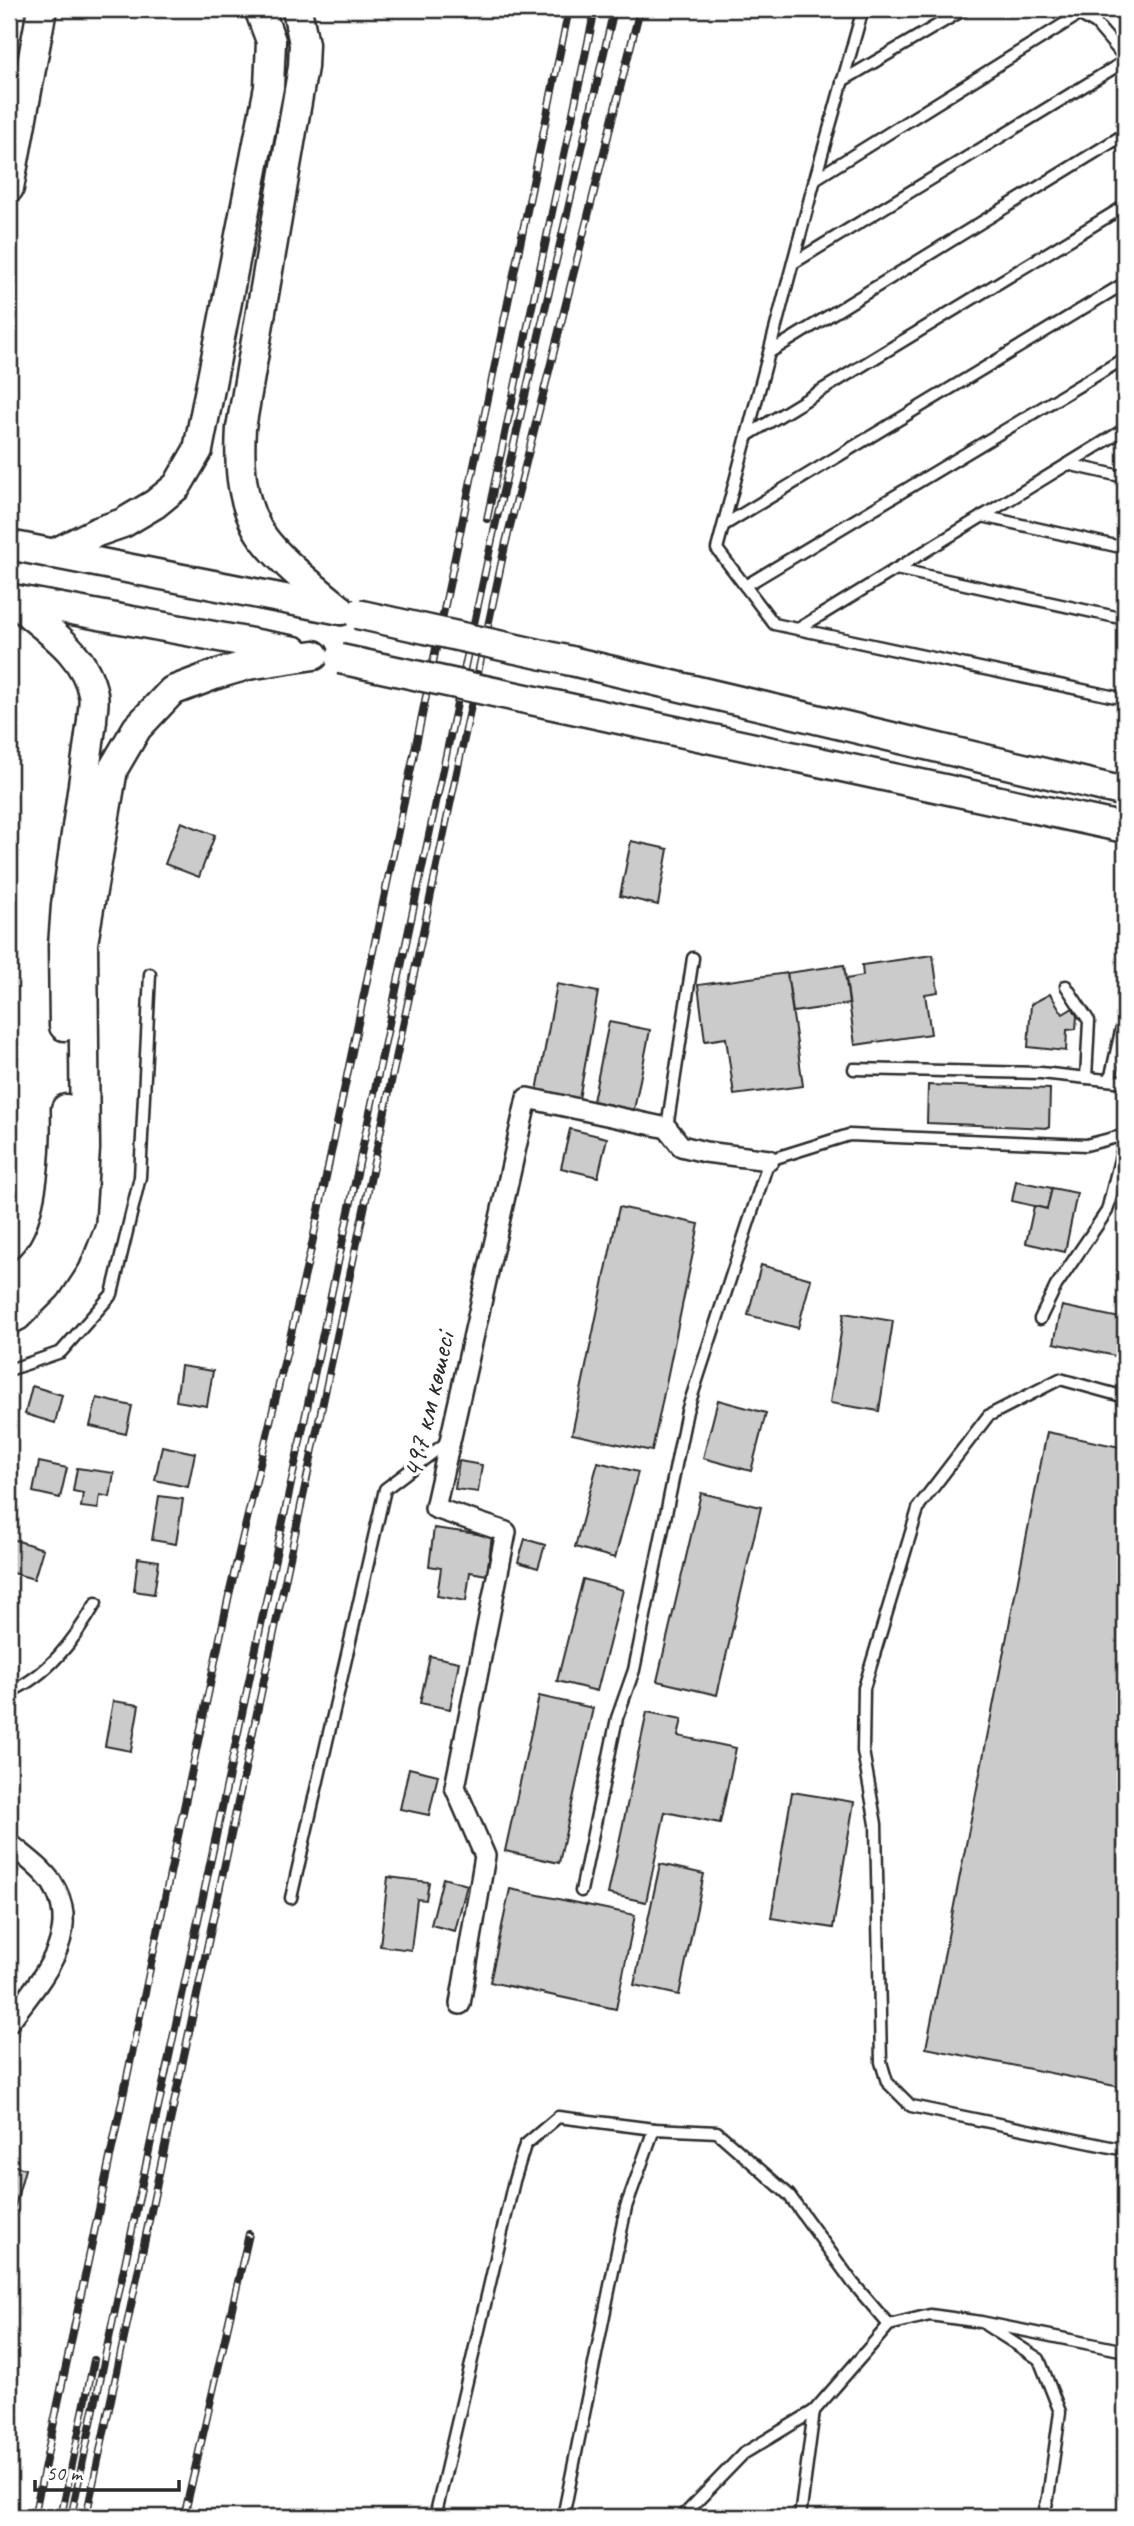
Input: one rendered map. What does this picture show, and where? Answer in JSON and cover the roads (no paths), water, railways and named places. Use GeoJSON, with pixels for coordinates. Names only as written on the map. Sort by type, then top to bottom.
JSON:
{"type":"FeatureCollection","features":[{"type":"Feature","properties":{"kind":"main road"},"geometry":{"type":"LineString","coordinates":[[9,188],[42,9]]}},
{"type":"Feature","properties":{"kind":"main road"},"geometry":{"type":"LineString","coordinates":[[30,77],[42,35],[56,9]]}},
{"type":"Feature","properties":{"kind":"main road"},"geometry":{"type":"LineString","coordinates":[[53,554],[97,532],[123,523],[155,505],[177,486],[198,450],[269,87],[271,41],[260,9]]}},
{"type":"Feature","properties":{"kind":"main road"},"geometry":{"type":"LineString","coordinates":[[297,9],[304,44],[303,67],[241,428],[241,471],[244,493],[258,529],[299,574],[349,612]]}},
{"type":"Feature","properties":{"kind":"main road"},"geometry":{"type":"LineString","coordinates":[[9,545],[349,612],[571,661],[1125,792]]}},
{"type":"Feature","properties":{"kind":"main road"},"geometry":{"type":"LineString","coordinates":[[10,598],[327,657],[1125,828]]}},
{"type":"Feature","properties":{"kind":"main road"},"geometry":{"type":"LineString","coordinates":[[9,1285],[29,1268],[44,1248],[62,1188],[66,1132],[63,946],[65,905],[94,695],[82,665],[67,644],[10,598]]}},
{"type":"Feature","properties":{"kind":"main road"},"geometry":{"type":"LineString","coordinates":[[9,1320],[17,1316],[47,1286],[66,1257],[80,1221],[85,1149],[83,943],[114,769],[137,728],[172,691],[227,671],[327,657]]}},
{"type":"Feature","properties":{"kind":"street","name":"497 км көшесі"},"geometry":{"type":"LineString","coordinates":[[460,2004],[485,1856],[455,1787],[506,1532],[435,1508],[527,1098],[667,1128],[681,1146],[705,1152],[769,1160]]}},
{"type":"Feature","properties":{"kind":"street"},"geometry":{"type":"LineString","coordinates":[[9,1843],[52,1883],[61,1905],[63,1926],[61,1945],[48,1969],[9,2022]]}},
{"type":"Feature","properties":{"kind":"lane"},"geometry":{"type":"LineString","coordinates":[[863,9],[717,549],[774,624],[1125,699]]}},
{"type":"Feature","properties":{"kind":"lane"},"geometry":{"type":"LineString","coordinates":[[842,82],[965,9]]}},
{"type":"Feature","properties":{"kind":"lane"},"geometry":{"type":"LineString","coordinates":[[795,262],[1125,60],[1096,24],[1075,12],[815,179]]}},
{"type":"Feature","properties":{"kind":"lane"},"geometry":{"type":"LineString","coordinates":[[771,352],[1125,134]]}},
{"type":"Feature","properties":{"kind":"lane"},"geometry":{"type":"LineString","coordinates":[[748,435],[1125,206]]}},
{"type":"Feature","properties":{"kind":"lane"},"geometry":{"type":"LineString","coordinates":[[723,525],[1125,283]]}},
{"type":"Feature","properties":{"kind":"lane"},"geometry":{"type":"LineString","coordinates":[[745,586],[1125,358]]}},
{"type":"Feature","properties":{"kind":"lane"},"geometry":{"type":"LineString","coordinates":[[798,629],[1125,429]]}},
{"type":"Feature","properties":{"kind":"lane"},"geometry":{"type":"LineString","coordinates":[[1067,464],[1125,477]]}},
{"type":"Feature","properties":{"kind":"lane"},"geometry":{"type":"LineString","coordinates":[[982,516],[1125,548]]}},
{"type":"Feature","properties":{"kind":"lane"},"geometry":{"type":"LineString","coordinates":[[896,569],[1125,619]]}},
{"type":"Feature","properties":{"kind":"lane"},"geometry":{"type":"LineString","coordinates":[[667,1128],[693,958]]}},
{"type":"Feature","properties":{"kind":"lane"},"geometry":{"type":"LineString","coordinates":[[9,1370],[61,1352],[112,1294],[139,1177],[150,974]]}},
{"type":"Feature","properties":{"kind":"lane"},"geometry":{"type":"LineString","coordinates":[[1066,986],[1089,1021],[1086,1078]]}},
{"type":"Feature","properties":{"kind":"lane"},"geometry":{"type":"LineString","coordinates":[[1110,1080],[1125,1024]]}},
{"type":"Feature","properties":{"kind":"lane"},"geometry":{"type":"LineString","coordinates":[[854,1069],[1041,1073],[1125,1082]]}},
{"type":"Feature","properties":{"kind":"lane"},"geometry":{"type":"LineString","coordinates":[[582,1891],[617,1718],[634,1670],[687,1411],[769,1160],[849,1135],[1086,1144],[1125,1137],[1107,1211],[1056,1286],[1040,1319]]}},
{"type":"Feature","properties":{"kind":"lane"},"geometry":{"type":"LineString","coordinates":[[1125,1397],[1060,1379],[988,1416],[919,1506],[864,1688],[863,1751],[876,1824],[881,2062],[887,2082],[911,2106],[1125,2150]]}},
{"type":"Feature","properties":{"kind":"lane"},"geometry":{"type":"LineString","coordinates":[[291,1898],[385,1489],[450,1440]]}},
{"type":"Feature","properties":{"kind":"lane"},"geometry":{"type":"LineString","coordinates":[[9,1692],[37,1677],[62,1652],[80,1632],[96,1604]]}},
{"type":"Feature","properties":{"kind":"lane"},"geometry":{"type":"LineString","coordinates":[[435,2517],[514,2181],[526,2144],[558,2117],[654,2129],[717,2132],[789,2195],[853,2283],[889,2325]]}},
{"type":"Feature","properties":{"kind":"lane"},"geometry":{"type":"LineString","coordinates":[[563,2517],[625,2207],[654,2129]]}},
{"type":"Feature","properties":{"kind":"lane"},"geometry":{"type":"LineString","coordinates":[[682,2517],[743,2455],[814,2412],[889,2325],[930,2315],[981,2322],[1125,2351]]}},
{"type":"Feature","properties":{"kind":"lane"},"geometry":{"type":"LineString","coordinates":[[981,2322],[1039,2359],[1060,2413],[1043,2517]]}},
{"type":"Feature","properties":{"kind":"lane"},"geometry":{"type":"LineString","coordinates":[[800,2517],[814,2412]]}},
{"type":"Feature","properties":{"kind":"railway"},"geometry":{"type":"LineString","coordinates":[[34,2517],[229,1595],[311,1249],[569,9]]}},
{"type":"Feature","properties":{"kind":"railway"},"geometry":{"type":"LineString","coordinates":[[487,519],[595,9]]}},
{"type":"Feature","properties":{"kind":"railway"},"geometry":{"type":"LineString","coordinates":[[71,2517],[491,544],[614,9]]}},
{"type":"Feature","properties":{"kind":"railway"},"geometry":{"type":"LineString","coordinates":[[86,2517],[505,546],[640,9]]}},
{"type":"Feature","properties":{"kind":"railway"},"geometry":{"type":"LineString","coordinates":[[184,2517],[249,2234]]}},
{"type":"Feature","properties":{"kind":"railway"},"geometry":{"type":"LineString","coordinates":[[61,2517],[94,2360]]}}]}
